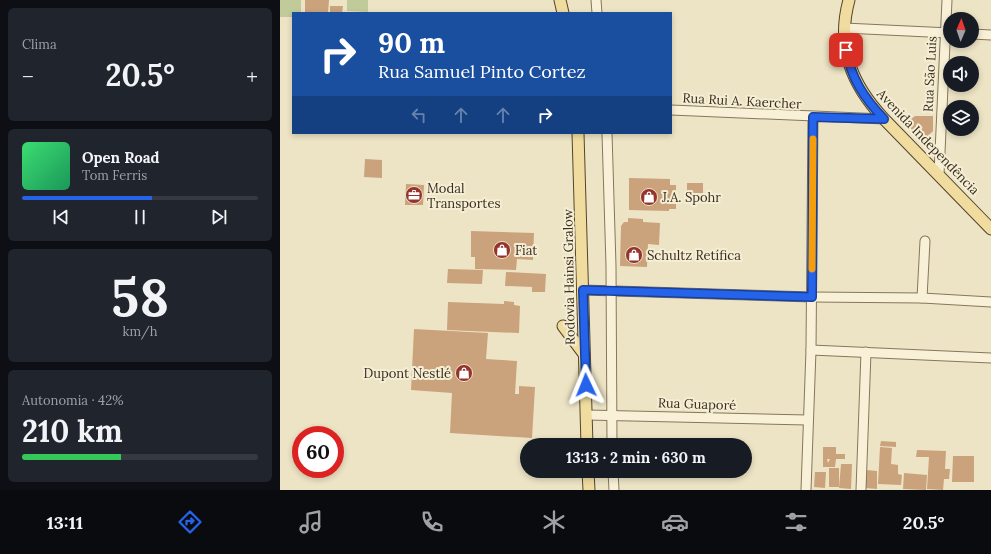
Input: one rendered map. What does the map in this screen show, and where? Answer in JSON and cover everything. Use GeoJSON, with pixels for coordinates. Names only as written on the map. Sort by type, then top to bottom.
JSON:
{"type":"FeatureCollection","features":[{"type":"Feature","properties":{"kind":"main road"},"geometry":{"type":"LineString","coordinates":[[560,0],[563,12]]}},
{"type":"Feature","properties":{"kind":"main road","name":"Avenida Independência"},"geometry":{"type":"LineString","coordinates":[[849,0],[844,28],[849,64],[854,77],[870,104],[991,229]]}},
{"type":"Feature","properties":{"kind":"main road","name":"Rodovia Hainsi Gralow"},"geometry":{"type":"LineString","coordinates":[[578,134],[587,438]]}},
{"type":"Feature","properties":{"kind":"main road"},"geometry":{"type":"LineString","coordinates":[[563,326],[584,354]]}},
{"type":"Feature","properties":{"kind":"main road"},"geometry":{"type":"LineString","coordinates":[[588,478],[588,490]]}},
{"type":"Feature","properties":{"kind":"street"},"geometry":{"type":"LineString","coordinates":[[596,0],[597,12]]}},
{"type":"Feature","properties":{"kind":"street","name":"Rua São Luis"},"geometry":{"type":"LineString","coordinates":[[947,0],[947,12]]}},
{"type":"Feature","properties":{"kind":"street"},"geometry":{"type":"LineString","coordinates":[[844,28],[943,33]]}},
{"type":"Feature","properties":{"kind":"street"},"geometry":{"type":"LineString","coordinates":[[979,34],[991,35]]}},
{"type":"Feature","properties":{"kind":"street","name":"Rua São Luis"},"geometry":{"type":"LineString","coordinates":[[939,174],[947,48]]}},
{"type":"Feature","properties":{"kind":"street","name":"Rua Rui A. Kaercher"},"geometry":{"type":"LineString","coordinates":[[672,110],[884,119]]}},
{"type":"Feature","properties":{"kind":"street"},"geometry":{"type":"LineString","coordinates":[[806,490],[812,297],[813,117]]}},
{"type":"Feature","properties":{"kind":"street"},"geometry":{"type":"LineString","coordinates":[[607,134],[611,291],[612,438]]}},
{"type":"Feature","properties":{"kind":"street"},"geometry":{"type":"LineString","coordinates":[[922,298],[925,241]]}},
{"type":"Feature","properties":{"kind":"street"},"geometry":{"type":"LineString","coordinates":[[583,290],[812,297],[922,298],[991,302]]}},
{"type":"Feature","properties":{"kind":"street"},"geometry":{"type":"LineString","coordinates":[[811,350],[991,358]]}},
{"type":"Feature","properties":{"kind":"street"},"geometry":{"type":"LineString","coordinates":[[861,490],[866,352]]}},
{"type":"Feature","properties":{"kind":"street","name":"Rua Guaporé"},"geometry":{"type":"LineString","coordinates":[[587,416],[611,415],[807,420]]}},
{"type":"Feature","properties":{"kind":"street"},"geometry":{"type":"LineString","coordinates":[[613,478],[614,490]]}},
{"type":"Feature","properties":{"kind":"green space"},"geometry":{"type":"Polygon","coordinates":[[[280,0],[301,0],[301,12],[292,12],[292,17],[280,17],[280,0]]]}},
{"type":"Feature","properties":{"kind":"green space"},"geometry":{"type":"Polygon","coordinates":[[[347,0],[368,0],[368,12],[347,11],[347,0]]]}},
{"type":"Feature","properties":{"kind":"building"},"geometry":{"type":"Polygon","coordinates":[[[305,0],[329,0],[328,12],[305,12],[305,0]]]}},
{"type":"Feature","properties":{"kind":"building"},"geometry":{"type":"Polygon","coordinates":[[[330,6],[343,6],[342,12],[330,12],[330,6]]]}},
{"type":"Feature","properties":{"kind":"building"},"geometry":{"type":"Polygon","coordinates":[[[915,116],[933,116],[933,131],[922,142],[906,123],[915,116]]]}},
{"type":"Feature","properties":{"kind":"building"},"geometry":{"type":"Polygon","coordinates":[[[365,159],[382,160],[382,178],[364,177],[365,159]]]}},
{"type":"Feature","properties":{"kind":"building","name":"J.A. Spohr"},"geometry":{"type":"Polygon","coordinates":[[[629,178],[670,179],[670,185],[676,185],[676,209],[669,209],[669,211],[629,210],[629,178]]]}},
{"type":"Feature","properties":{"kind":"building"},"geometry":{"type":"Polygon","coordinates":[[[687,183],[703,183],[703,193],[687,193],[687,183]]]}},
{"type":"Feature","properties":{"kind":"building","name":"Modal Transportes"},"geometry":{"type":"Polygon","coordinates":[[[406,184],[424,185],[423,205],[405,205],[406,184]]]}},
{"type":"Feature","properties":{"kind":"building","name":"Schultz Retífica"},"geometry":{"type":"Polygon","coordinates":[[[628,218],[643,219],[643,222],[660,223],[659,245],[648,244],[647,267],[620,266],[621,226],[624,222],[628,222],[628,218]]]}},
{"type":"Feature","properties":{"kind":"building","name":"Fiat"},"geometry":{"type":"Polygon","coordinates":[[[471,231],[534,233],[533,260],[517,259],[516,270],[475,269],[475,257],[471,257],[471,231]]]}},
{"type":"Feature","properties":{"kind":"building"},"geometry":{"type":"Polygon","coordinates":[[[448,269],[483,270],[482,284],[447,283],[448,269]]]}},
{"type":"Feature","properties":{"kind":"building"},"geometry":{"type":"Polygon","coordinates":[[[506,272],[546,274],[545,292],[532,292],[532,287],[505,286],[506,272]]]}},
{"type":"Feature","properties":{"kind":"building"},"geometry":{"type":"Polygon","coordinates":[[[504,301],[514,302],[514,305],[520,306],[519,333],[447,330],[448,302],[504,304],[504,301]]]}},
{"type":"Feature","properties":{"kind":"building","name":"Dupont Nestlé"},"geometry":{"type":"Polygon","coordinates":[[[414,329],[488,333],[486,359],[517,361],[515,394],[519,394],[519,386],[535,387],[532,438],[450,433],[452,393],[411,390],[414,329]]]}},
{"type":"Feature","properties":{"kind":"building"},"geometry":{"type":"Polygon","coordinates":[[[881,441],[896,442],[896,447],[880,446],[881,441]]]}},
{"type":"Feature","properties":{"kind":"building"},"geometry":{"type":"Polygon","coordinates":[[[823,447],[836,447],[836,454],[845,454],[845,459],[836,459],[835,467],[823,467],[823,447]]]}},
{"type":"Feature","properties":{"kind":"building"},"geometry":{"type":"Polygon","coordinates":[[[880,447],[892,448],[891,464],[898,465],[898,474],[902,475],[901,485],[878,484],[880,447]]]}},
{"type":"Feature","properties":{"kind":"building"},"geometry":{"type":"Polygon","coordinates":[[[917,450],[946,451],[945,469],[950,469],[949,479],[944,479],[943,490],[927,489],[929,457],[916,457],[917,450]]]}},
{"type":"Feature","properties":{"kind":"building"},"geometry":{"type":"Polygon","coordinates":[[[953,456],[974,456],[974,482],[952,482],[953,456]]]}},
{"type":"Feature","properties":{"kind":"building"},"geometry":{"type":"Polygon","coordinates":[[[841,464],[852,464],[851,489],[839,488],[841,464]]]}},
{"type":"Feature","properties":{"kind":"building"},"geometry":{"type":"Polygon","coordinates":[[[829,468],[839,468],[839,487],[829,487],[829,468]]]}},
{"type":"Feature","properties":{"kind":"building"},"geometry":{"type":"Polygon","coordinates":[[[866,470],[877,471],[877,489],[865,488],[866,470]]]}},
{"type":"Feature","properties":{"kind":"building"},"geometry":{"type":"Polygon","coordinates":[[[815,472],[826,472],[825,488],[814,487],[815,472]]]}},
{"type":"Feature","properties":{"kind":"building"},"geometry":{"type":"Polygon","coordinates":[[[904,473],[927,475],[926,490],[903,489],[904,473]]]}},
{"type":"Feature","properties":{"kind":"slow traffic"},"geometry":{"type":"LineString","coordinates":[[812,269],[813,139]]}},
{"type":"Feature","properties":{"kind":"place","name":"Modal Transportes"},"geometry":{"type":"Point","coordinates":[414,195]}},
{"type":"Feature","properties":{"kind":"place","name":"J.A. Spohr"},"geometry":{"type":"Point","coordinates":[649,197]}},
{"type":"Feature","properties":{"kind":"place","name":"Fiat"},"geometry":{"type":"Point","coordinates":[502,250]}},
{"type":"Feature","properties":{"kind":"place","name":"Schultz Retífica"},"geometry":{"type":"Point","coordinates":[634,255]}},
{"type":"Feature","properties":{"kind":"place","name":"Dupont Nestlé"},"geometry":{"type":"Point","coordinates":[464,373]}},
{"type":"Feature","properties":{"kind":"route"},"geometry":{"type":"LineString","coordinates":[[586,385],[583,290],[812,297],[813,117],[884,119],[870,104],[859,88],[849,64],[846,50]]}}]}
